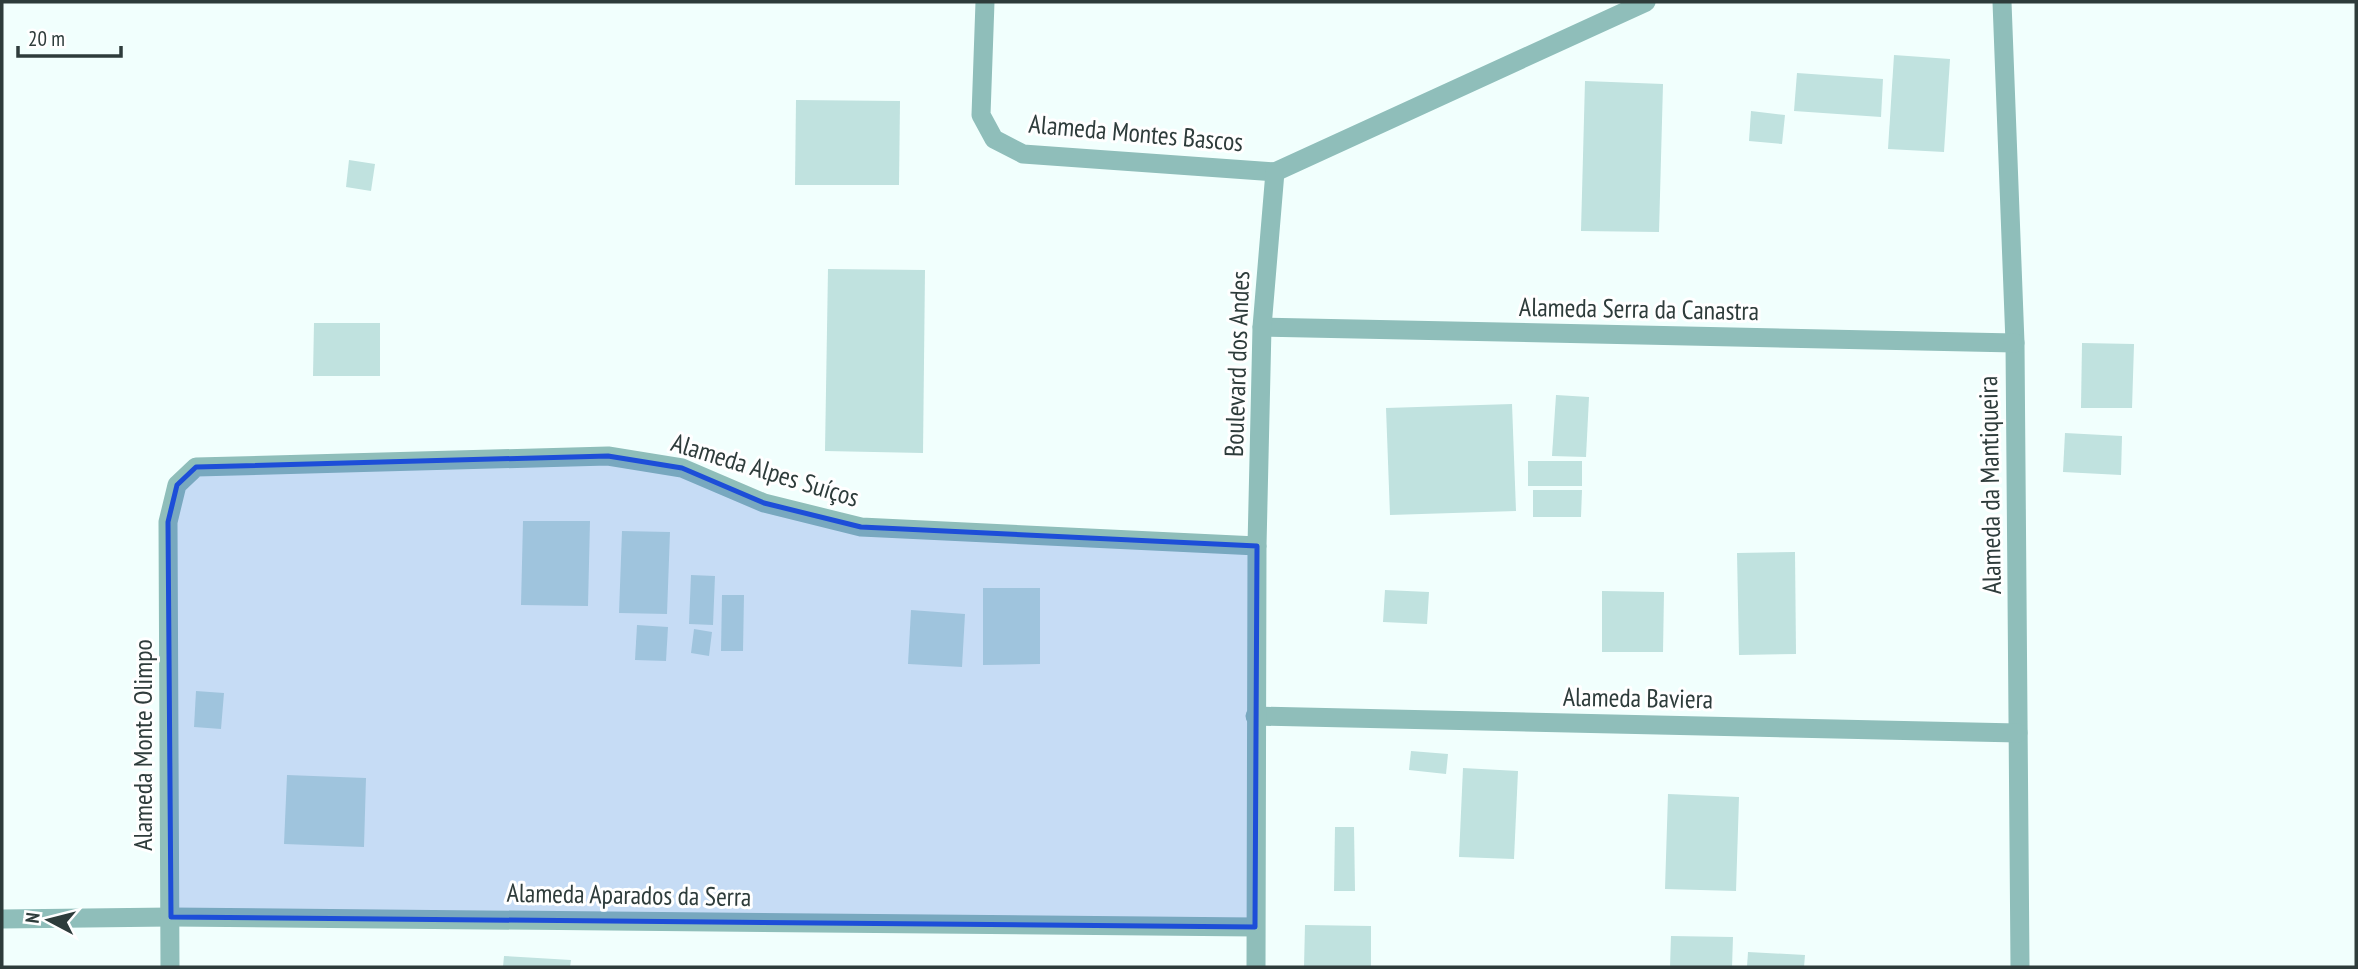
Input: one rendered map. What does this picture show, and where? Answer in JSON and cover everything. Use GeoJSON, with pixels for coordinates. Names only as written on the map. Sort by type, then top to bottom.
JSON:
{"type":"FeatureCollection","features":[{"type":"Feature","properties":{"kind":"street","name":"Alameda Montes Bascos"},"geometry":{"type":"LineString","coordinates":[[985,2],[981,115],[995,139],[1023,154],[1275,172]]}},
{"type":"Feature","properties":{"kind":"street"},"geometry":{"type":"LineString","coordinates":[[1275,172],[1646,2]]}},
{"type":"Feature","properties":{"kind":"street","name":"Alameda da Mantiqueira"},"geometry":{"type":"LineString","coordinates":[[2002,2],[2015,343],[2021,967]]}},
{"type":"Feature","properties":{"kind":"street","name":"Boulevard dos Andes"},"geometry":{"type":"LineString","coordinates":[[1256,967],[1255,716],[1262,327],[1275,172]]}},
{"type":"Feature","properties":{"kind":"street","name":"Alameda Serra da Canastra"},"geometry":{"type":"LineString","coordinates":[[1262,327],[2015,343]]}},
{"type":"Feature","properties":{"kind":"street","name":"Alameda Alpes Suíços"},"geometry":{"type":"LineString","coordinates":[[168,522],[177,485],[197,467],[608,456],[682,468],[764,503],[861,527],[1257,546]]}},
{"type":"Feature","properties":{"kind":"street","name":"Alameda Monte Olimpo"},"geometry":{"type":"LineString","coordinates":[[168,522],[170,967]]}},
{"type":"Feature","properties":{"kind":"street","name":"Alameda Baviera"},"geometry":{"type":"LineString","coordinates":[[1255,716],[2018,733]]}},
{"type":"Feature","properties":{"kind":"street","name":"Alameda Aparados da Serra"},"geometry":{"type":"LineString","coordinates":[[2,919],[171,917],[1255,927]]}},
{"type":"Feature","properties":{"kind":"highlighted area"},"geometry":{"type":"Polygon","coordinates":[[[608,456],[682,468],[764,503],[861,527],[1257,546],[1255,927],[171,917],[168,522],[177,485],[196,467],[608,456]]]}},
{"type":"Feature","properties":{"kind":"building"},"geometry":{"type":"Polygon","coordinates":[[[1894,55],[1950,59],[1944,152],[1888,149],[1894,55]]]}},
{"type":"Feature","properties":{"kind":"building"},"geometry":{"type":"Polygon","coordinates":[[[1797,73],[1883,79],[1881,117],[1794,111],[1797,73]]]}},
{"type":"Feature","properties":{"kind":"building"},"geometry":{"type":"Polygon","coordinates":[[[1585,81],[1663,84],[1659,232],[1581,231],[1585,81]]]}},
{"type":"Feature","properties":{"kind":"building"},"geometry":{"type":"Polygon","coordinates":[[[796,100],[900,101],[899,185],[795,185],[796,100]]]}},
{"type":"Feature","properties":{"kind":"building"},"geometry":{"type":"Polygon","coordinates":[[[1751,111],[1785,115],[1782,144],[1749,141],[1751,111]]]}},
{"type":"Feature","properties":{"kind":"building"},"geometry":{"type":"Polygon","coordinates":[[[349,160],[375,164],[371,191],[346,187],[349,160]]]}},
{"type":"Feature","properties":{"kind":"building"},"geometry":{"type":"Polygon","coordinates":[[[828,269],[925,270],[923,453],[825,451],[828,269]]]}},
{"type":"Feature","properties":{"kind":"building"},"geometry":{"type":"Polygon","coordinates":[[[314,323],[380,323],[380,376],[313,376],[314,323]]]}},
{"type":"Feature","properties":{"kind":"building"},"geometry":{"type":"Polygon","coordinates":[[[2082,343],[2134,344],[2132,408],[2081,408],[2082,343]]]}},
{"type":"Feature","properties":{"kind":"building"},"geometry":{"type":"Polygon","coordinates":[[[1556,395],[1589,397],[1586,457],[1552,456],[1556,395]]]}},
{"type":"Feature","properties":{"kind":"building"},"geometry":{"type":"Polygon","coordinates":[[[1512,404],[1516,511],[1390,515],[1386,408],[1512,404]]]}},
{"type":"Feature","properties":{"kind":"building"},"geometry":{"type":"Polygon","coordinates":[[[2065,433],[2122,436],[2121,475],[2063,472],[2065,433]]]}},
{"type":"Feature","properties":{"kind":"building"},"geometry":{"type":"Polygon","coordinates":[[[1528,461],[1582,461],[1582,486],[1528,486],[1528,461]]]}},
{"type":"Feature","properties":{"kind":"building"},"geometry":{"type":"Polygon","coordinates":[[[1533,490],[1582,490],[1581,517],[1533,517],[1533,490]]]}},
{"type":"Feature","properties":{"kind":"building"},"geometry":{"type":"Polygon","coordinates":[[[523,521],[590,521],[588,606],[521,605],[523,521]]]}},
{"type":"Feature","properties":{"kind":"building"},"geometry":{"type":"Polygon","coordinates":[[[622,531],[670,532],[667,614],[619,613],[622,531]]]}},
{"type":"Feature","properties":{"kind":"building"},"geometry":{"type":"Polygon","coordinates":[[[1795,552],[1796,654],[1739,655],[1737,553],[1795,552]]]}},
{"type":"Feature","properties":{"kind":"building"},"geometry":{"type":"Polygon","coordinates":[[[691,575],[715,576],[713,625],[689,624],[691,575]]]}},
{"type":"Feature","properties":{"kind":"building"},"geometry":{"type":"Polygon","coordinates":[[[983,588],[1040,588],[1040,664],[983,665],[983,588]]]}},
{"type":"Feature","properties":{"kind":"building"},"geometry":{"type":"Polygon","coordinates":[[[1385,590],[1429,592],[1427,624],[1383,622],[1385,590]]]}},
{"type":"Feature","properties":{"kind":"building"},"geometry":{"type":"Polygon","coordinates":[[[1602,591],[1664,592],[1663,652],[1602,652],[1602,591]]]}},
{"type":"Feature","properties":{"kind":"building"},"geometry":{"type":"Polygon","coordinates":[[[722,595],[744,595],[743,651],[721,651],[722,595]]]}},
{"type":"Feature","properties":{"kind":"building"},"geometry":{"type":"Polygon","coordinates":[[[911,610],[965,614],[962,667],[908,664],[911,610]]]}},
{"type":"Feature","properties":{"kind":"building"},"geometry":{"type":"Polygon","coordinates":[[[637,625],[668,627],[666,661],[635,660],[637,625]]]}},
{"type":"Feature","properties":{"kind":"building"},"geometry":{"type":"Polygon","coordinates":[[[694,629],[712,632],[709,656],[691,653],[694,629]]]}},
{"type":"Feature","properties":{"kind":"building"},"geometry":{"type":"Polygon","coordinates":[[[196,691],[224,693],[221,729],[194,727],[196,691]]]}},
{"type":"Feature","properties":{"kind":"building"},"geometry":{"type":"Polygon","coordinates":[[[1411,751],[1448,754],[1446,774],[1409,770],[1411,751]]]}},
{"type":"Feature","properties":{"kind":"building"},"geometry":{"type":"Polygon","coordinates":[[[1463,768],[1518,771],[1514,859],[1459,857],[1463,768]]]}},
{"type":"Feature","properties":{"kind":"building"},"geometry":{"type":"Polygon","coordinates":[[[287,775],[366,778],[364,847],[284,844],[287,775]]]}},
{"type":"Feature","properties":{"kind":"building"},"geometry":{"type":"Polygon","coordinates":[[[1668,794],[1739,797],[1736,891],[1665,889],[1668,794]]]}},
{"type":"Feature","properties":{"kind":"building"},"geometry":{"type":"Polygon","coordinates":[[[1335,827],[1354,827],[1355,891],[1334,891],[1335,827]]]}},
{"type":"Feature","properties":{"kind":"building"},"geometry":{"type":"Polygon","coordinates":[[[1305,925],[1371,926],[1371,967],[1304,967],[1305,925]]]}},
{"type":"Feature","properties":{"kind":"building"},"geometry":{"type":"Polygon","coordinates":[[[1671,936],[1733,937],[1732,967],[1670,967],[1671,936]]]}},
{"type":"Feature","properties":{"kind":"building"},"geometry":{"type":"Polygon","coordinates":[[[1748,952],[1805,955],[1804,967],[1747,967],[1748,952]]]}},
{"type":"Feature","properties":{"kind":"building"},"geometry":{"type":"Polygon","coordinates":[[[504,956],[571,960],[570,967],[503,967],[504,956]]]}}]}
